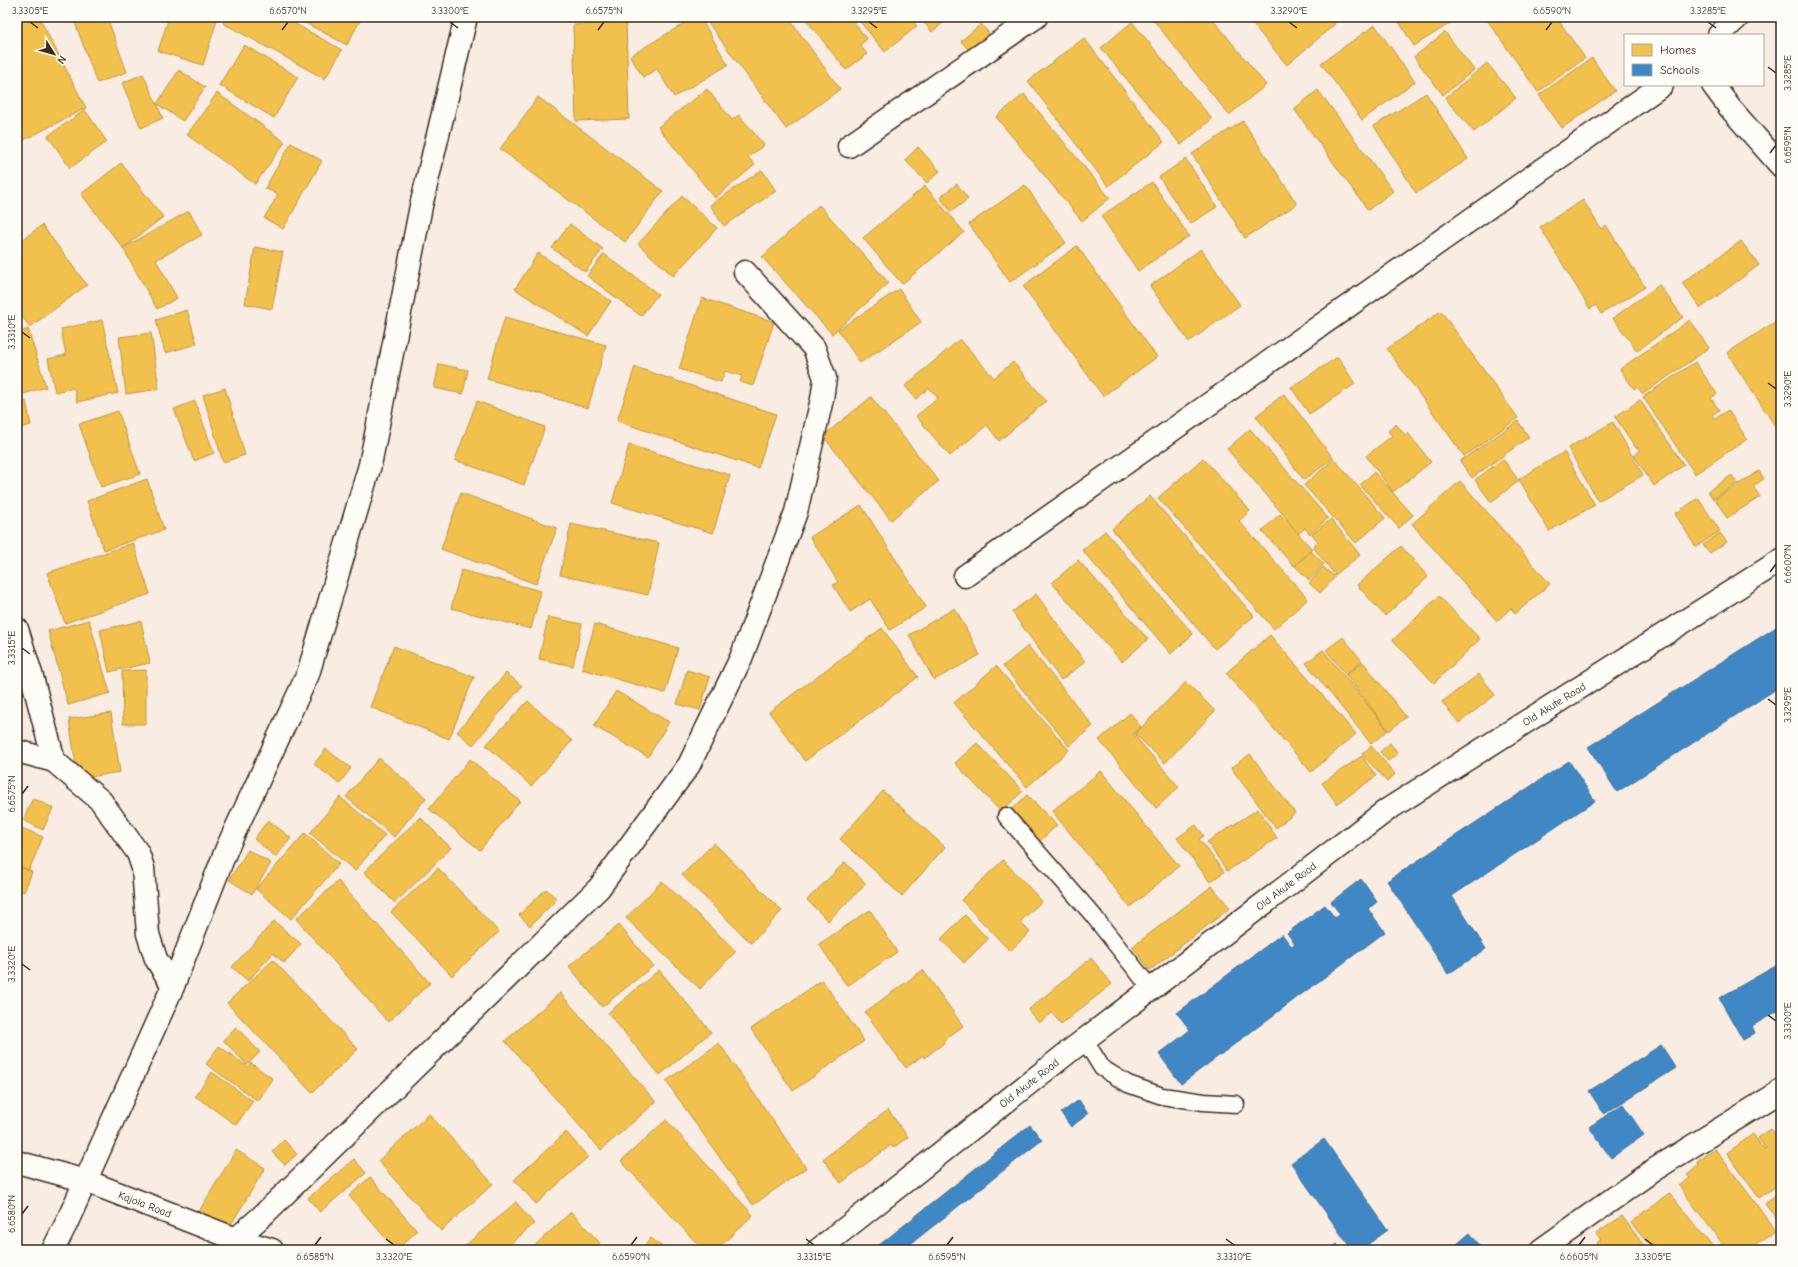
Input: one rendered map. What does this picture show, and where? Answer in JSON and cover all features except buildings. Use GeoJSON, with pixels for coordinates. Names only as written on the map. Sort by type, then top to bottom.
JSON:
{"type":"FeatureCollection","features":[{"type":"Feature","properties":{"kind":"street"},"geometry":{"type":"LineString","coordinates":[[53,1250],[86,1181],[173,986],[227,848],[308,674],[370,465],[421,206],[466,17]]}},
{"type":"Feature","properties":{"kind":"street"},"geometry":{"type":"LineString","coordinates":[[849,146],[1036,17]]}},
{"type":"Feature","properties":{"kind":"street"},"geometry":{"type":"LineString","coordinates":[[1720,34],[1738,17]]}},
{"type":"Feature","properties":{"kind":"street"},"geometry":{"type":"LineString","coordinates":[[965,576],[1661,86]]}},
{"type":"Feature","properties":{"kind":"street"},"geometry":{"type":"LineString","coordinates":[[1714,86],[1730,108],[1781,166]]}},
{"type":"Feature","properties":{"kind":"street"},"geometry":{"type":"LineString","coordinates":[[236,1239],[268,1211],[599,888],[689,765],[741,658],[796,512],[822,399],[825,378],[814,348],[745,272]]}},
{"type":"Feature","properties":{"kind":"street","name":"Old Akute Road"},"geometry":{"type":"LineString","coordinates":[[818,1250],[1084,1040],[1386,810],[1781,560]]}},
{"type":"Feature","properties":{"kind":"street"},"geometry":{"type":"LineString","coordinates":[[17,629],[32,677],[54,760]]}},
{"type":"Feature","properties":{"kind":"street"},"geometry":{"type":"LineString","coordinates":[[17,751],[54,760],[102,801],[138,852],[143,868],[148,934],[156,959],[173,986]]}},
{"type":"Feature","properties":{"kind":"street"},"geometry":{"type":"LineString","coordinates":[[1541,1250],[1652,1171],[1781,1091]]}},
{"type":"Feature","properties":{"kind":"street","name":"Kajola Road"},"geometry":{"type":"LineString","coordinates":[[17,1162],[86,1181],[236,1239],[272,1250]]}},
{"type":"Feature","properties":{"kind":"lane"},"geometry":{"type":"LineString","coordinates":[[1006,816],[1092,914],[1151,989]]}},
{"type":"Feature","properties":{"kind":"lane"},"geometry":{"type":"LineString","coordinates":[[1084,1040],[1102,1068],[1128,1084],[1162,1096],[1204,1102],[1236,1104]]}}]}
